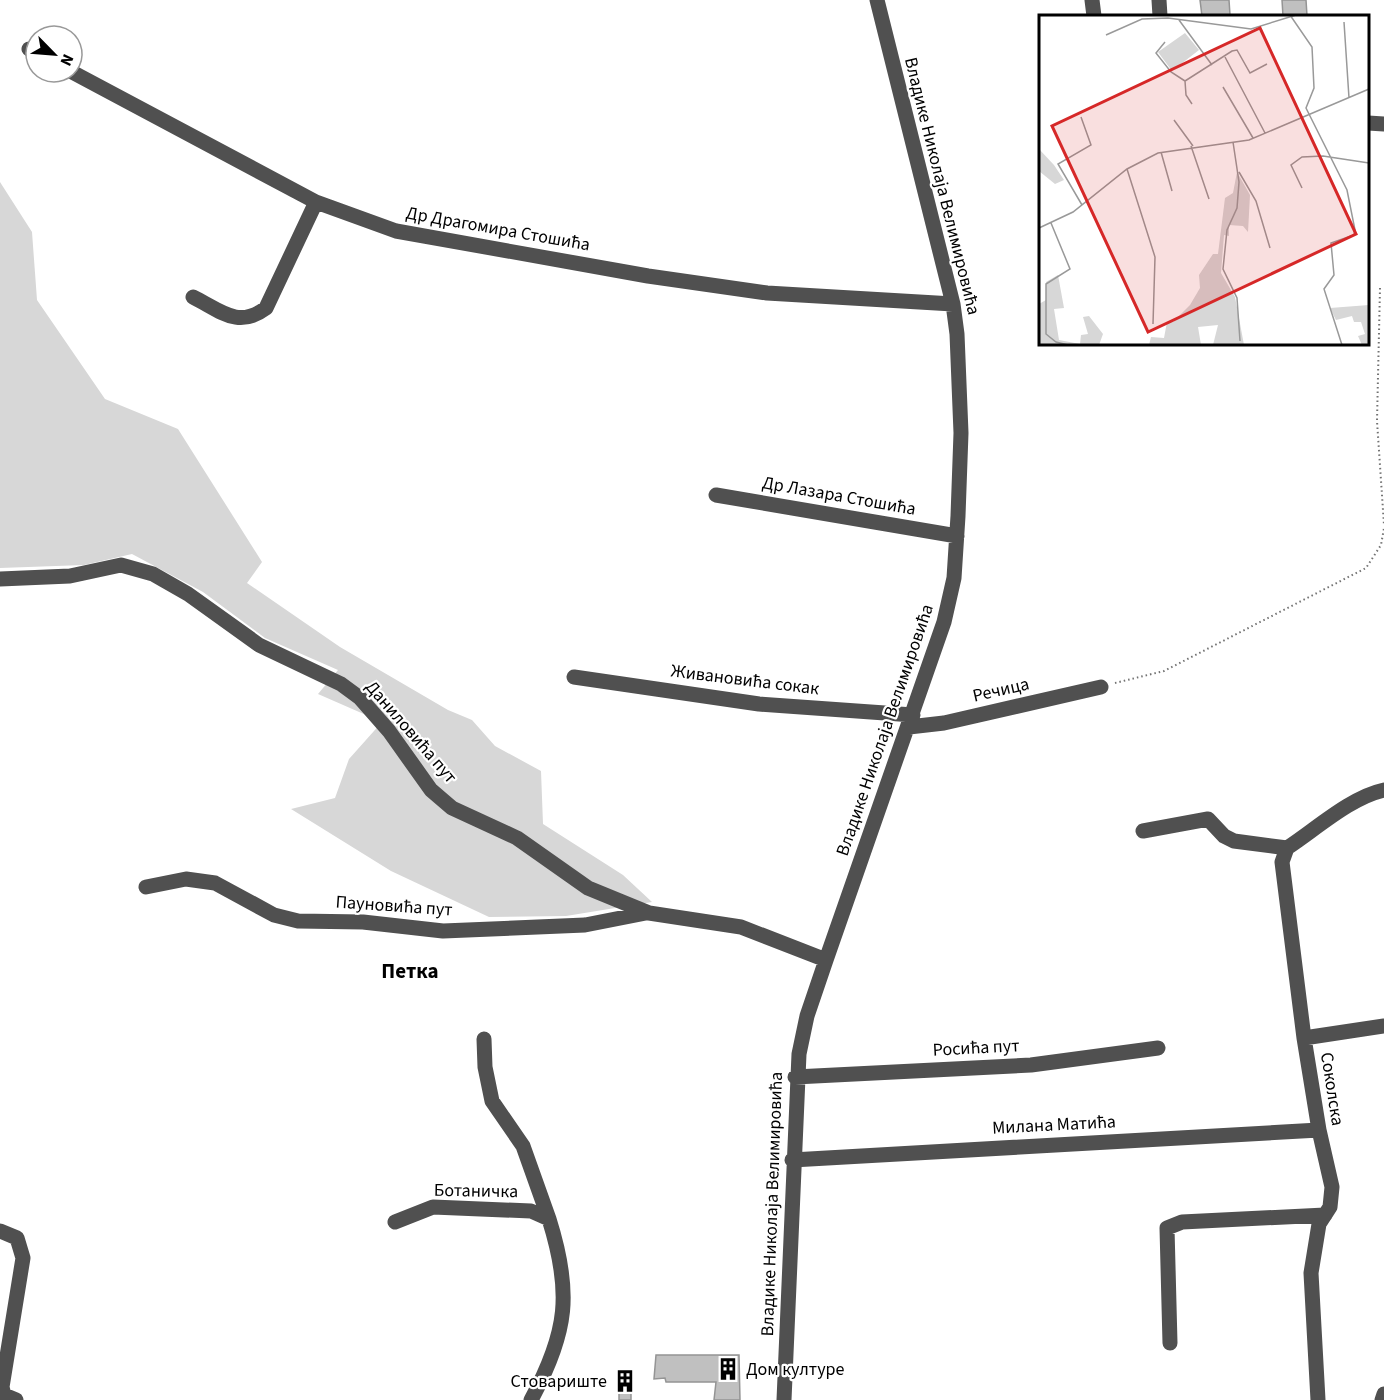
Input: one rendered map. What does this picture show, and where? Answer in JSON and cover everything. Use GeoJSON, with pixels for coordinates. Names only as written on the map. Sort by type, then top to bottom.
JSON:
{"type":"FeatureCollection","features":[{"type":"Feature","properties":{"kind":"street","name":"Владике Николаја Велимировића"},"geometry":{"type":"LineString","coordinates":[[784,1400],[795,1077],[807,1016],[944,622],[954,578],[957,536],[961,433],[953,304],[877,0]]}},
{"type":"Feature","properties":{"kind":"street"},"geometry":{"type":"LineString","coordinates":[[1092,0],[1094,15]]}},
{"type":"Feature","properties":{"kind":"street"},"geometry":{"type":"LineString","coordinates":[[1159,0],[1160,15]]}},
{"type":"Feature","properties":{"kind":"street","name":"Др Драгомира Стошића"},"geometry":{"type":"LineString","coordinates":[[84,78],[316,202],[396,231],[648,276],[766,293],[953,304]]}},
{"type":"Feature","properties":{"kind":"street"},"geometry":{"type":"LineString","coordinates":[[1369,123],[1384,124]]}},
{"type":"Feature","properties":{"kind":"street"},"geometry":{"type":"LineString","coordinates":[[193,297],[241,320],[254,317],[266,308],[316,202]]}},
{"type":"Feature","properties":{"kind":"street","name":"Др Лазара Стошића"},"geometry":{"type":"LineString","coordinates":[[716,495],[957,536]]}},
{"type":"Feature","properties":{"kind":"street","name":"Даниловића пут"},"geometry":{"type":"LineString","coordinates":[[0,579],[69,576],[121,565],[153,574],[188,594],[259,645],[341,684],[360,698],[389,731],[431,790],[452,808],[517,838],[588,888],[649,913],[741,927],[826,960]]}},
{"type":"Feature","properties":{"kind":"street","name":"Живановића сокак"},"geometry":{"type":"LineString","coordinates":[[574,677],[759,704],[911,721]]}},
{"type":"Feature","properties":{"kind":"street","name":"Речица"},"geometry":{"type":"LineString","coordinates":[[911,721],[944,723],[1101,687]]}},
{"type":"Feature","properties":{"kind":"street"},"geometry":{"type":"LineString","coordinates":[[1143,831],[1208,819],[1224,836],[1234,841],[1287,848],[1349,804],[1371,793],[1384,790]]}},
{"type":"Feature","properties":{"kind":"street","name":"Соколска"},"geometry":{"type":"LineString","coordinates":[[1287,848],[1282,862],[1304,1038],[1319,1130],[1332,1187],[1330,1207],[1319,1224],[1311,1273],[1318,1400]]}},
{"type":"Feature","properties":{"kind":"street","name":"Пауновића пут"},"geometry":{"type":"LineString","coordinates":[[146,887],[186,879],[215,883],[274,915],[298,921],[363,922],[443,931],[585,926],[649,913]]}},
{"type":"Feature","properties":{"kind":"street"},"geometry":{"type":"LineString","coordinates":[[1304,1038],[1384,1026]]}},
{"type":"Feature","properties":{"kind":"street"},"geometry":{"type":"LineString","coordinates":[[484,1039],[485,1067],[492,1101],[523,1146],[560,1254],[566,1299],[557,1341],[546,1372],[531,1400]]}},
{"type":"Feature","properties":{"kind":"street","name":"Росића пут"},"geometry":{"type":"LineString","coordinates":[[795,1077],[1031,1065],[1158,1048]]}},
{"type":"Feature","properties":{"kind":"street","name":"Милана Матића"},"geometry":{"type":"LineString","coordinates":[[792,1160],[1319,1130]]}},
{"type":"Feature","properties":{"kind":"street","name":"Ботаничка"},"geometry":{"type":"LineString","coordinates":[[395,1222],[433,1207],[531,1211],[549,1219]]}},
{"type":"Feature","properties":{"kind":"street"},"geometry":{"type":"LineString","coordinates":[[1170,1343],[1167,1228],[1182,1222],[1325,1215]]}},
{"type":"Feature","properties":{"kind":"street"},"geometry":{"type":"LineString","coordinates":[[0,1231],[17,1238],[22,1258],[2,1387],[7,1398]]}},
{"type":"Feature","properties":{"kind":"street"},"geometry":{"type":"LineString","coordinates":[[1382,1400],[1384,1394]]}},
{"type":"Feature","properties":{"kind":"path"},"geometry":{"type":"LineString","coordinates":[[1101,687],[1164,671],[1366,568],[1381,545],[1384,526],[1377,421],[1380,288]]}},
{"type":"Feature","properties":{"kind":"shaded area"},"geometry":{"type":"Polygon","coordinates":[[[0,182],[32,232],[37,300],[105,399],[178,429],[262,562],[247,583],[340,647],[448,710],[472,720],[495,746],[541,771],[543,824],[623,875],[652,902],[566,916],[489,917],[391,871],[291,809],[335,798],[349,759],[382,722],[318,694],[338,670],[265,638],[203,592],[132,554],[84,565],[0,568],[0,182]]]}},
{"type":"Feature","properties":{"kind":"building"},"geometry":{"type":"Polygon","coordinates":[[[1200,0],[1229,0],[1230,15],[1202,15],[1200,0]]]}},
{"type":"Feature","properties":{"kind":"building"},"geometry":{"type":"Polygon","coordinates":[[[1282,0],[1306,0],[1307,15],[1283,15],[1282,0]]]}},
{"type":"Feature","properties":{"kind":"building"},"geometry":{"type":"Polygon","coordinates":[[[656,1355],[739,1355],[740,1400],[714,1400],[716,1382],[666,1382],[665,1378],[654,1379],[656,1355]]]}},
{"type":"Feature","properties":{"kind":"building","name":"Стовариште"},"geometry":{"type":"Polygon","coordinates":[[[619,1370],[631,1370],[631,1400],[619,1400],[619,1370]]]}},
{"type":"Feature","properties":{"kind":"place","name":"Дом културе"},"geometry":{"type":"Point","coordinates":[728,1369]}},
{"type":"Feature","properties":{"kind":"place","name":"Стовариште"},"geometry":{"type":"Point","coordinates":[625,1381]}},
{"type":"Feature","properties":{"kind":"district","name":"Петка"},"geometry":{"type":"Point","coordinates":[410,971]}}]}
